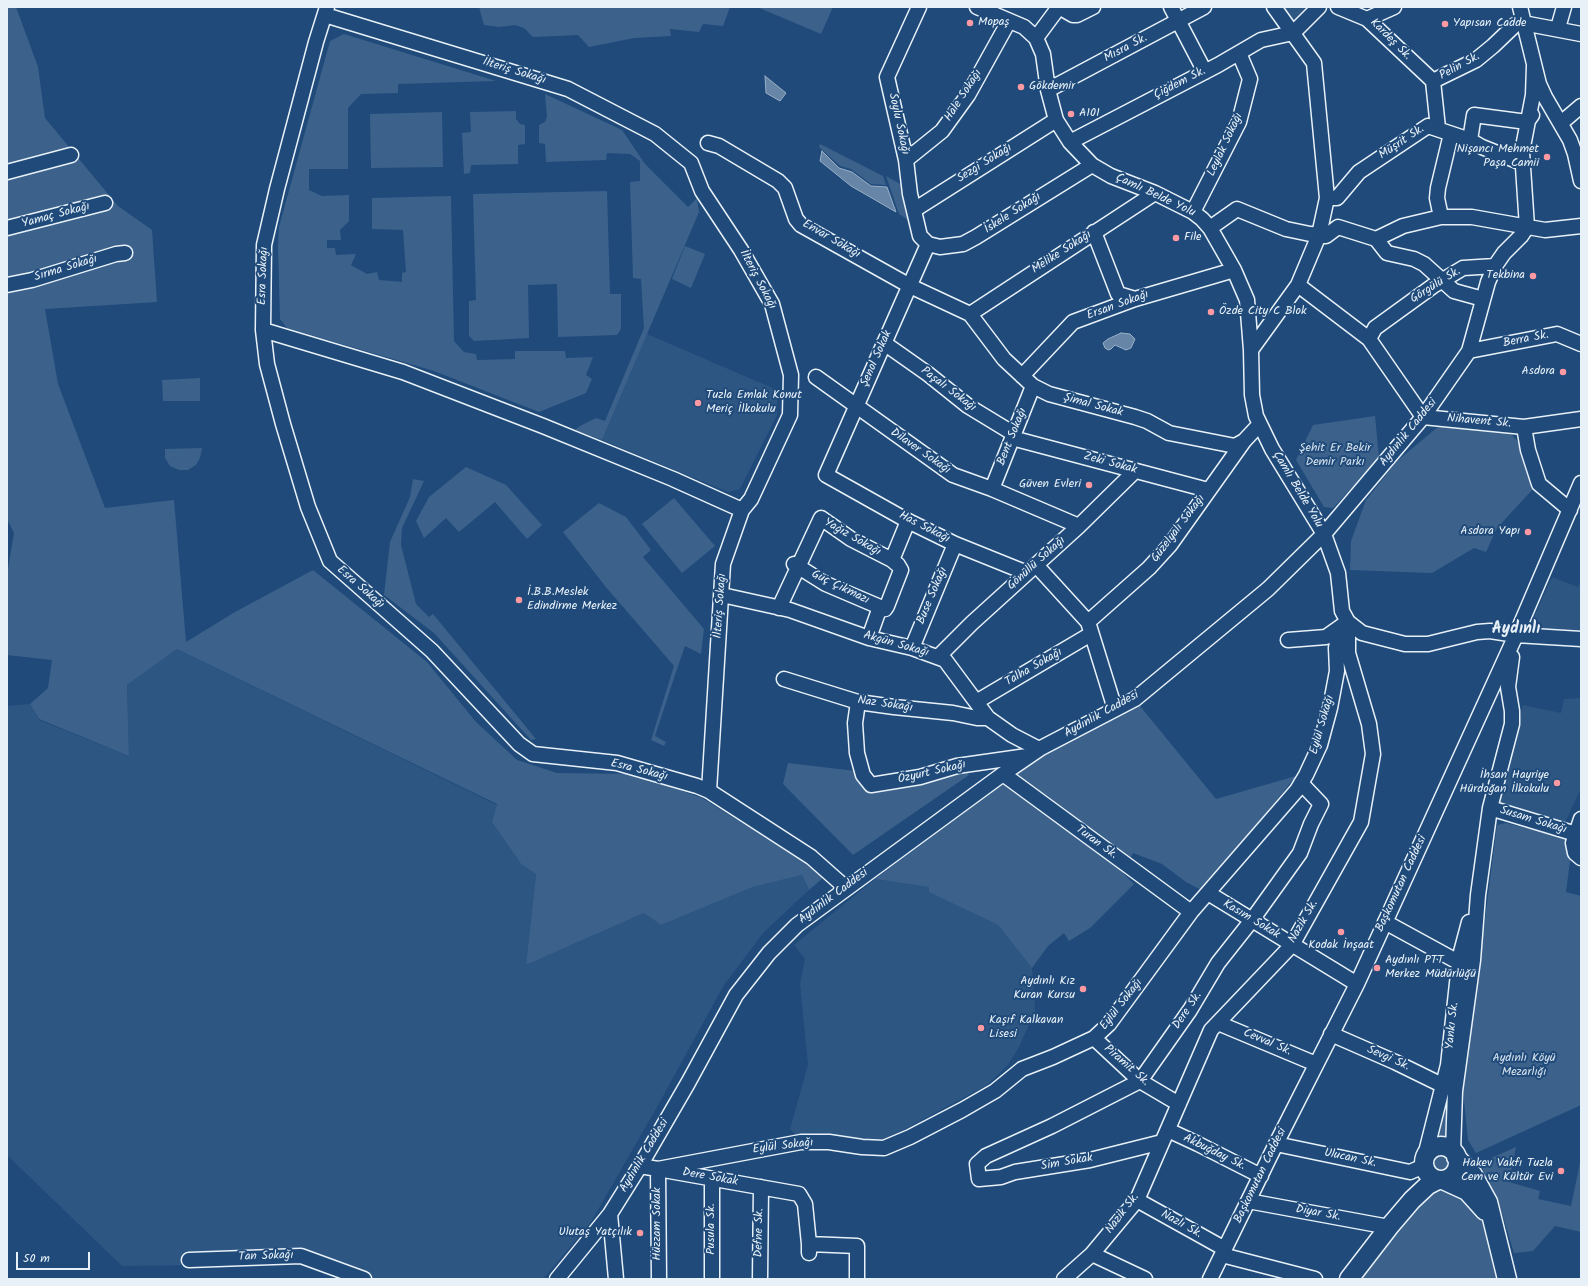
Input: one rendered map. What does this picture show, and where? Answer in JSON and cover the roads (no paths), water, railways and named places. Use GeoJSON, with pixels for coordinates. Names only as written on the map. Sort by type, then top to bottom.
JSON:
{"type":"FeatureCollection","features":[{"type":"Feature","properties":{"kind":"main road"},"geometry":{"type":"LineString","coordinates":[[1349,1279],[1431,1170],[1433,1148],[1438,1146],[1449,1148],[1455,1154],[1473,1175],[1488,1202],[1507,1279]]}},
{"type":"Feature","properties":{"kind":"main road"},"geometry":{"type":"LineString","coordinates":[[1431,1170],[1452,1176],[1458,1162],[1455,1154]]}},
{"type":"Feature","properties":{"kind":"main road"},"geometry":{"type":"LineString","coordinates":[[1431,1170],[1467,1191],[1484,1210],[1495,1227]]}},
{"type":"Feature","properties":{"kind":"street","name":"Soylu Sokağı"},"geometry":{"type":"LineString","coordinates":[[920,7],[887,77],[906,160],[910,194],[920,236],[928,244]]}},
{"type":"Feature","properties":{"kind":"street"},"geometry":{"type":"LineString","coordinates":[[977,7],[1028,30],[1036,38],[1059,7],[1073,15],[1078,15],[1093,7]]}},
{"type":"Feature","properties":{"kind":"street"},"geometry":{"type":"LineString","coordinates":[[1171,7],[1205,72]]}},
{"type":"Feature","properties":{"kind":"street","name":"Mısra Sk."},"geometry":{"type":"LineString","coordinates":[[1048,90],[1204,7]]}},
{"type":"Feature","properties":{"kind":"street"},"geometry":{"type":"LineString","coordinates":[[1251,350],[1298,285],[1319,235],[1332,198],[1314,63],[1274,7]]}},
{"type":"Feature","properties":{"kind":"street"},"geometry":{"type":"LineString","coordinates":[[1293,33],[1308,20],[1319,7]]}},
{"type":"Feature","properties":{"kind":"street"},"geometry":{"type":"LineString","coordinates":[[1338,7],[1367,19]]}},
{"type":"Feature","properties":{"kind":"street","name":"Kardeş Sk."},"geometry":{"type":"LineString","coordinates":[[1394,7],[1367,19],[1433,81]]}},
{"type":"Feature","properties":{"kind":"street"},"geometry":{"type":"LineString","coordinates":[[1520,7],[1534,66],[1542,90],[1570,140],[1580,172]]}},
{"type":"Feature","properties":{"kind":"street"},"geometry":{"type":"LineString","coordinates":[[1558,28],[1564,7]]}},
{"type":"Feature","properties":{"kind":"street","name":"Esra Sokağı"},"geometry":{"type":"LineString","coordinates":[[326,11],[316,42],[277,189],[264,245],[263,330],[267,364],[283,424],[308,507],[330,561],[432,651],[519,744],[533,754],[617,763],[697,786],[709,791],[811,857],[846,888]]}},
{"type":"Feature","properties":{"kind":"street","name":"İlteriş Sokağı"},"geometry":{"type":"LineString","coordinates":[[326,11],[568,89],[655,134],[691,163],[702,191],[741,250],[772,304],[791,375],[790,416],[751,499],[742,510],[723,564],[709,791]]}},
{"type":"Feature","properties":{"kind":"street","name":"Hale Sokağı"},"geometry":{"type":"LineString","coordinates":[[906,160],[942,130],[968,95],[1009,21]]}},
{"type":"Feature","properties":{"kind":"street"},"geometry":{"type":"LineString","coordinates":[[1523,23],[1558,28],[1581,34]]}},
{"type":"Feature","properties":{"kind":"street","name":"Pelin Sk."},"geometry":{"type":"LineString","coordinates":[[1441,217],[1437,198],[1445,131],[1433,81],[1476,60],[1515,25],[1523,23]]}},
{"type":"Feature","properties":{"kind":"street","name":"Çiğdem Sk."},"geometry":{"type":"LineString","coordinates":[[1070,142],[1205,72],[1261,40],[1293,33]]}},
{"type":"Feature","properties":{"kind":"street","name":"Çamlı Belde Yolu"},"geometry":{"type":"LineString","coordinates":[[1036,38],[1043,54],[1048,90],[1056,120],[1070,142],[1092,165],[1111,176],[1155,193],[1193,212],[1210,228],[1234,270],[1247,300],[1253,406],[1259,425],[1324,534]]}},
{"type":"Feature","properties":{"kind":"street","name":"Leylak Sokağı"},"geometry":{"type":"LineString","coordinates":[[1193,212],[1239,122],[1250,79],[1239,53]]}},
{"type":"Feature","properties":{"kind":"street"},"geometry":{"type":"LineString","coordinates":[[1527,227],[1522,163],[1523,142],[1533,95],[1534,66]]}},
{"type":"Feature","properties":{"kind":"street"},"geometry":{"type":"LineString","coordinates":[[1558,119],[1581,106]]}},
{"type":"Feature","properties":{"kind":"street"},"geometry":{"type":"LineString","coordinates":[[1527,122],[1532,113],[1540,109],[1546,110],[1558,119]]}},
{"type":"Feature","properties":{"kind":"street"},"geometry":{"type":"LineString","coordinates":[[1470,140],[1474,115],[1527,122]]}},
{"type":"Feature","properties":{"kind":"street","name":"Sezgi Sokağı"},"geometry":{"type":"LineString","coordinates":[[914,210],[1056,120]]}},
{"type":"Feature","properties":{"kind":"street","name":"Müşrit Sk."},"geometry":{"type":"LineString","coordinates":[[1332,198],[1359,172],[1428,126],[1470,140],[1482,147],[1522,163]]}},
{"type":"Feature","properties":{"kind":"street","name":"Envar Sokağı"},"geometry":{"type":"LineString","coordinates":[[708,143],[719,146],[778,181],[785,188],[796,219],[801,225],[910,286],[970,314]]}},
{"type":"Feature","properties":{"kind":"street"},"geometry":{"type":"LineString","coordinates":[[7,172],[72,155]]}},
{"type":"Feature","properties":{"kind":"street","name":"İskele Sokağı"},"geometry":{"type":"LineString","coordinates":[[928,244],[940,247],[963,244],[970,241],[1092,165]]}},
{"type":"Feature","properties":{"kind":"street","name":"Melike Sokağı"},"geometry":{"type":"LineString","coordinates":[[970,314],[1155,193]]}},
{"type":"Feature","properties":{"kind":"street","name":"Yamaç Sokağı"},"geometry":{"type":"LineString","coordinates":[[7,228],[105,203]]}},
{"type":"Feature","properties":{"kind":"street"},"geometry":{"type":"LineString","coordinates":[[1210,228],[1237,209],[1286,229],[1319,235],[1326,236],[1338,227],[1376,239],[1386,253],[1414,259],[1424,264],[1454,291],[1483,300]]}},
{"type":"Feature","properties":{"kind":"street"},"geometry":{"type":"LineString","coordinates":[[1376,239],[1403,226],[1441,217],[1472,217],[1549,230],[1581,226]]}},
{"type":"Feature","properties":{"kind":"street","name":"Aydınlık Caddesi"},"geometry":{"type":"LineString","coordinates":[[558,1279],[610,1214],[640,1166],[688,1083],[736,995],[769,953],[797,925],[1003,774],[1035,752],[1135,699],[1268,589],[1324,534],[1423,417],[1469,351],[1473,341],[1483,300],[1495,266],[1504,253],[1521,236],[1527,227]]}},
{"type":"Feature","properties":{"kind":"street"},"geometry":{"type":"LineString","coordinates":[[1094,232],[1118,294],[1135,299]]}},
{"type":"Feature","properties":{"kind":"street","name":"Şenol Sokak"},"geometry":{"type":"LineString","coordinates":[[826,475],[928,244]]}},
{"type":"Feature","properties":{"kind":"street","name":"Sırma Sokağı"},"geometry":{"type":"LineString","coordinates":[[7,285],[32,280],[116,254],[125,253]]}},
{"type":"Feature","properties":{"kind":"street","name":"Görgülü Sk."},"geometry":{"type":"LineString","coordinates":[[1369,339],[1375,328],[1442,280],[1463,268],[1495,266]]}},
{"type":"Feature","properties":{"kind":"street","name":"Ersan Sokağı"},"geometry":{"type":"LineString","coordinates":[[1022,376],[1073,322],[1135,299],[1234,270]]}},
{"type":"Feature","properties":{"kind":"street"},"geometry":{"type":"LineString","coordinates":[[1298,285],[1369,339],[1423,417]]}},
{"type":"Feature","properties":{"kind":"street","name":"Şimal Sokak"},"geometry":{"type":"LineString","coordinates":[[970,314],[1004,360],[1033,386],[1049,394],[1135,417],[1147,421],[1169,433],[1235,446],[1244,441]]}},
{"type":"Feature","properties":{"kind":"street"},"geometry":{"type":"LineString","coordinates":[[263,330],[400,371],[673,478],[742,510]]}},
{"type":"Feature","properties":{"kind":"street","name":"Berra Sk."},"geometry":{"type":"LineString","coordinates":[[1469,351],[1557,334],[1581,344]]}},
{"type":"Feature","properties":{"kind":"street","name":"Paşalı Sokağı"},"geometry":{"type":"LineString","coordinates":[[884,344],[928,374],[968,406],[1013,436]]}},
{"type":"Feature","properties":{"kind":"street","name":"Dilaver Sokağı"},"geometry":{"type":"LineString","coordinates":[[816,377],[953,475],[992,489],[1079,526]]}},
{"type":"Feature","properties":{"kind":"street","name":"Bent Sokağı"},"geometry":{"type":"LineString","coordinates":[[992,489],[1033,386]]}},
{"type":"Feature","properties":{"kind":"street","name":"Nihavent Sk."},"geometry":{"type":"LineString","coordinates":[[1423,417],[1524,427],[1581,419]]}},
{"type":"Feature","properties":{"kind":"street","name":"Güzelyalı Sokağı"},"geometry":{"type":"LineString","coordinates":[[1090,628],[1170,545],[1244,441],[1259,425]]}},
{"type":"Feature","properties":{"kind":"street"},"geometry":{"type":"LineString","coordinates":[[1524,427],[1528,450],[1539,484],[1570,510]]}},
{"type":"Feature","properties":{"kind":"street","name":"Zeki Sokak"},"geometry":{"type":"LineString","coordinates":[[1013,436],[1208,490]]}},
{"type":"Feature","properties":{"kind":"street","name":"Gönüllü Sokağı"},"geometry":{"type":"LineString","coordinates":[[938,657],[972,623],[1079,526],[1135,471]]}},
{"type":"Feature","properties":{"kind":"street","name":"Has Sokağı"},"geometry":{"type":"LineString","coordinates":[[826,475],[908,521],[955,544],[1032,569]]}},
{"type":"Feature","properties":{"kind":"street","name":"Başkomutan Caddesi"},"geometry":{"type":"LineString","coordinates":[[1210,1279],[1357,984],[1516,635],[1581,483]]}},
{"type":"Feature","properties":{"kind":"street","name":"Yağız Sokağı"},"geometry":{"type":"LineString","coordinates":[[796,565],[821,518],[851,539],[892,560],[908,521]]}},
{"type":"Feature","properties":{"kind":"street","name":"Nazik Sk."},"geometry":{"type":"LineString","coordinates":[[1064,1279],[1092,1254],[1137,1200],[1211,1030],[1292,945],[1360,822],[1373,754],[1369,724],[1348,653],[1348,622],[1342,611],[1338,573],[1324,534]]}},
{"type":"Feature","properties":{"kind":"street","name":"Buse Sokağı"},"geometry":{"type":"LineString","coordinates":[[912,648],[955,544]]}},
{"type":"Feature","properties":{"kind":"street"},"geometry":{"type":"LineString","coordinates":[[880,608],[885,609],[887,606],[901,570],[892,560]]}},
{"type":"Feature","properties":{"kind":"street"},"geometry":{"type":"LineString","coordinates":[[785,609],[796,565]]}},
{"type":"Feature","properties":{"kind":"street","name":"Güç Çıkmazı"},"geometry":{"type":"LineString","coordinates":[[796,565],[826,584],[880,608],[869,638]]}},
{"type":"Feature","properties":{"kind":"street"},"geometry":{"type":"LineString","coordinates":[[1032,569],[1090,628],[1115,709]]}},
{"type":"Feature","properties":{"kind":"street","name":"Akgün Sokağı"},"geometry":{"type":"LineString","coordinates":[[722,595],[785,609],[869,638],[912,648],[944,660],[988,718],[1035,752]]}},
{"type":"Feature","properties":{"kind":"street"},"geometry":{"type":"LineString","coordinates":[[1288,640],[1326,637],[1348,622],[1362,633],[1405,644],[1428,644],[1483,631],[1516,635],[1581,639]]}},
{"type":"Feature","properties":{"kind":"street","name":"Eylül Sokağı"},"geometry":{"type":"LineString","coordinates":[[640,1166],[658,1168],[801,1142],[829,1142],[862,1147],[884,1148],[910,1137],[962,1110],[995,1091],[1022,1069],[1053,1057],[1094,1038],[1109,1024],[1191,912],[1302,783],[1320,745],[1337,671],[1336,648],[1338,637],[1348,622]]}},
{"type":"Feature","properties":{"kind":"street","name":"Talha Sokağı"},"geometry":{"type":"LineString","coordinates":[[976,702],[1090,628]]}},
{"type":"Feature","properties":{"kind":"street","name":"Yankı Sk."},"geometry":{"type":"LineString","coordinates":[[1455,1154],[1455,1091],[1472,960],[1478,895],[1490,808],[1512,724],[1512,711],[1508,681],[1516,635]]}},
{"type":"Feature","properties":{"kind":"street","name":"Naz Sokağı"},"geometry":{"type":"LineString","coordinates":[[784,680],[858,702],[953,713],[977,718],[988,718]]}},
{"type":"Feature","properties":{"kind":"street","name":"Özyurt Sokağı"},"geometry":{"type":"LineString","coordinates":[[858,702],[855,723],[857,753],[863,775],[871,785],[920,777],[957,766],[1035,752]]}},
{"type":"Feature","properties":{"kind":"street","name":"Turan Sk."},"geometry":{"type":"LineString","coordinates":[[1003,774],[1191,912]]}},
{"type":"Feature","properties":{"kind":"street","name":"Dere Sk."},"geometry":{"type":"LineString","coordinates":[[978,1172],[977,1164],[986,1156],[1052,1126],[1140,1081],[1190,1010],[1218,963],[1252,920],[1300,853],[1311,824],[1321,804],[1302,783]]}},
{"type":"Feature","properties":{"kind":"street","name":"Susam Sokağı"},"geometry":{"type":"LineString","coordinates":[[1490,808],[1576,834]]}},
{"type":"Feature","properties":{"kind":"street"},"geometry":{"type":"LineString","coordinates":[[1581,819],[1573,843],[1575,853],[1581,858]]}},
{"type":"Feature","properties":{"kind":"street","name":"Kasım Sokak"},"geometry":{"type":"LineString","coordinates":[[1208,893],[1357,984]]}},
{"type":"Feature","properties":{"kind":"street","name":"Yankı Sk."},"geometry":{"type":"LineString","coordinates":[[1431,1170],[1448,1065],[1460,963],[1465,937],[1478,895]]}},
{"type":"Feature","properties":{"kind":"street"},"geometry":{"type":"LineString","coordinates":[[1385,922],[1460,963]]}},
{"type":"Feature","properties":{"kind":"street","name":"Cevval Sk."},"geometry":{"type":"LineString","coordinates":[[1218,1023],[1316,1064]]}},
{"type":"Feature","properties":{"kind":"street","name":"Sevgi Sk."},"geometry":{"type":"LineString","coordinates":[[1331,1034],[1395,1062],[1444,1086]]}},
{"type":"Feature","properties":{"kind":"street","name":"Piramit Sk."},"geometry":{"type":"LineString","coordinates":[[1094,1038],[1140,1081],[1179,1104]]}},
{"type":"Feature","properties":{"kind":"street","name":"Sim Sokak"},"geometry":{"type":"LineString","coordinates":[[978,1172],[979,1179],[1001,1177],[1015,1172],[1090,1160],[1165,1136]]}},
{"type":"Feature","properties":{"kind":"street","name":"Akbuğday Sk."},"geometry":{"type":"LineString","coordinates":[[1165,1136],[1202,1146],[1261,1176]]}},
{"type":"Feature","properties":{"kind":"street","name":"Ulucan Sk."},"geometry":{"type":"LineString","coordinates":[[1276,1144],[1410,1172],[1431,1170]]}},
{"type":"Feature","properties":{"kind":"street","name":"Dere Sokak"},"geometry":{"type":"LineString","coordinates":[[658,1168],[799,1194],[805,1204],[809,1248],[857,1246],[857,1279]]}},
{"type":"Feature","properties":{"kind":"street","name":"Hüzzam Sokak"},"geometry":{"type":"LineString","coordinates":[[658,1168],[659,1279]]}},
{"type":"Feature","properties":{"kind":"street","name":"Pusula Sk."},"geometry":{"type":"LineString","coordinates":[[712,1179],[712,1279]]}},
{"type":"Feature","properties":{"kind":"street","name":"Defne Sk."},"geometry":{"type":"LineString","coordinates":[[760,1279],[761,1187]]}},
{"type":"Feature","properties":{"kind":"street","name":"Nazlı Sk."},"geometry":{"type":"LineString","coordinates":[[1137,1200],[1224,1252],[1315,1279]]}},
{"type":"Feature","properties":{"kind":"street","name":"Diyar Sk."},"geometry":{"type":"LineString","coordinates":[[1248,1201],[1389,1227]]}},
{"type":"Feature","properties":{"kind":"street"},"geometry":{"type":"LineString","coordinates":[[610,1214],[616,1279]]}},
{"type":"Feature","properties":{"kind":"street"},"geometry":{"type":"LineString","coordinates":[[1092,1254],[1145,1279]]}},
{"type":"Feature","properties":{"kind":"street","name":"Tan Sokağı"},"geometry":{"type":"LineString","coordinates":[[189,1260],[301,1256],[364,1279]]}},
{"type":"Feature","properties":{"kind":"place","name":"Mopaş"},"geometry":{"type":"Point","coordinates":[970,23]}},
{"type":"Feature","properties":{"kind":"place","name":"Yapısan Cadde"},"geometry":{"type":"Point","coordinates":[1445,24]}},
{"type":"Feature","properties":{"kind":"place","name":"Gökdemir"},"geometry":{"type":"Point","coordinates":[1021,87]}},
{"type":"Feature","properties":{"kind":"place","name":"A101"},"geometry":{"type":"Point","coordinates":[1071,114]}},
{"type":"Feature","properties":{"kind":"place","name":"Nişancı Mehmet Paşa Camii"},"geometry":{"type":"Point","coordinates":[1547,157]}},
{"type":"Feature","properties":{"kind":"place","name":"File"},"geometry":{"type":"Point","coordinates":[1176,238]}},
{"type":"Feature","properties":{"kind":"place","name":"Tekbina"},"geometry":{"type":"Point","coordinates":[1533,276]}},
{"type":"Feature","properties":{"kind":"place","name":"Özde City C Blok"},"geometry":{"type":"Point","coordinates":[1211,312]}},
{"type":"Feature","properties":{"kind":"place","name":"Asdora"},"geometry":{"type":"Point","coordinates":[1563,372]}},
{"type":"Feature","properties":{"kind":"place","name":"Tuzla Emlak Konut Meriç İlkokulu"},"geometry":{"type":"Point","coordinates":[698,403]}},
{"type":"Feature","properties":{"kind":"place","name":"Güven Evleri"},"geometry":{"type":"Point","coordinates":[1089,485]}},
{"type":"Feature","properties":{"kind":"place","name":"Asdora Yapı"},"geometry":{"type":"Point","coordinates":[1528,532]}},
{"type":"Feature","properties":{"kind":"place","name":"İ.B.B.Meslek Edindirme Merkez"},"geometry":{"type":"Point","coordinates":[519,600]}},
{"type":"Feature","properties":{"kind":"place","name":"İhsan Hayriye Hürdoğan İlkokulu"},"geometry":{"type":"Point","coordinates":[1557,783]}},
{"type":"Feature","properties":{"kind":"place","name":"Kodak İnşaat"},"geometry":{"type":"Point","coordinates":[1341,932]}},
{"type":"Feature","properties":{"kind":"place","name":"Aydınlı PTT Merkez Müdürlüğü"},"geometry":{"type":"Point","coordinates":[1377,968]}},
{"type":"Feature","properties":{"kind":"place","name":"Aydınlı Kız Kuran Kursu"},"geometry":{"type":"Point","coordinates":[1083,989]}},
{"type":"Feature","properties":{"kind":"place","name":"Kaşıf Kalkavan Lisesi"},"geometry":{"type":"Point","coordinates":[981,1028]}},
{"type":"Feature","properties":{"kind":"place","name":"Hakev Vakfı Tuzla Cem ve Kültür Evi"},"geometry":{"type":"Point","coordinates":[1561,1171]}},
{"type":"Feature","properties":{"kind":"place","name":"Ulutaş Yatçılık"},"geometry":{"type":"Point","coordinates":[640,1233]}},
{"type":"Feature","properties":{"kind":"district","name":"Aydınlı"},"geometry":{"type":"Point","coordinates":[1516,630]}},
{"type":"Feature","properties":{"kind":"park label","name":"Şehit Er Bekir Demir Parkı"},"geometry":{"type":"Point","coordinates":[1335,456]}},
{"type":"Feature","properties":{"kind":"park label","name":"Aydınlı Köyü Mezarlığı"},"geometry":{"type":"Point","coordinates":[1524,1066]}}]}
